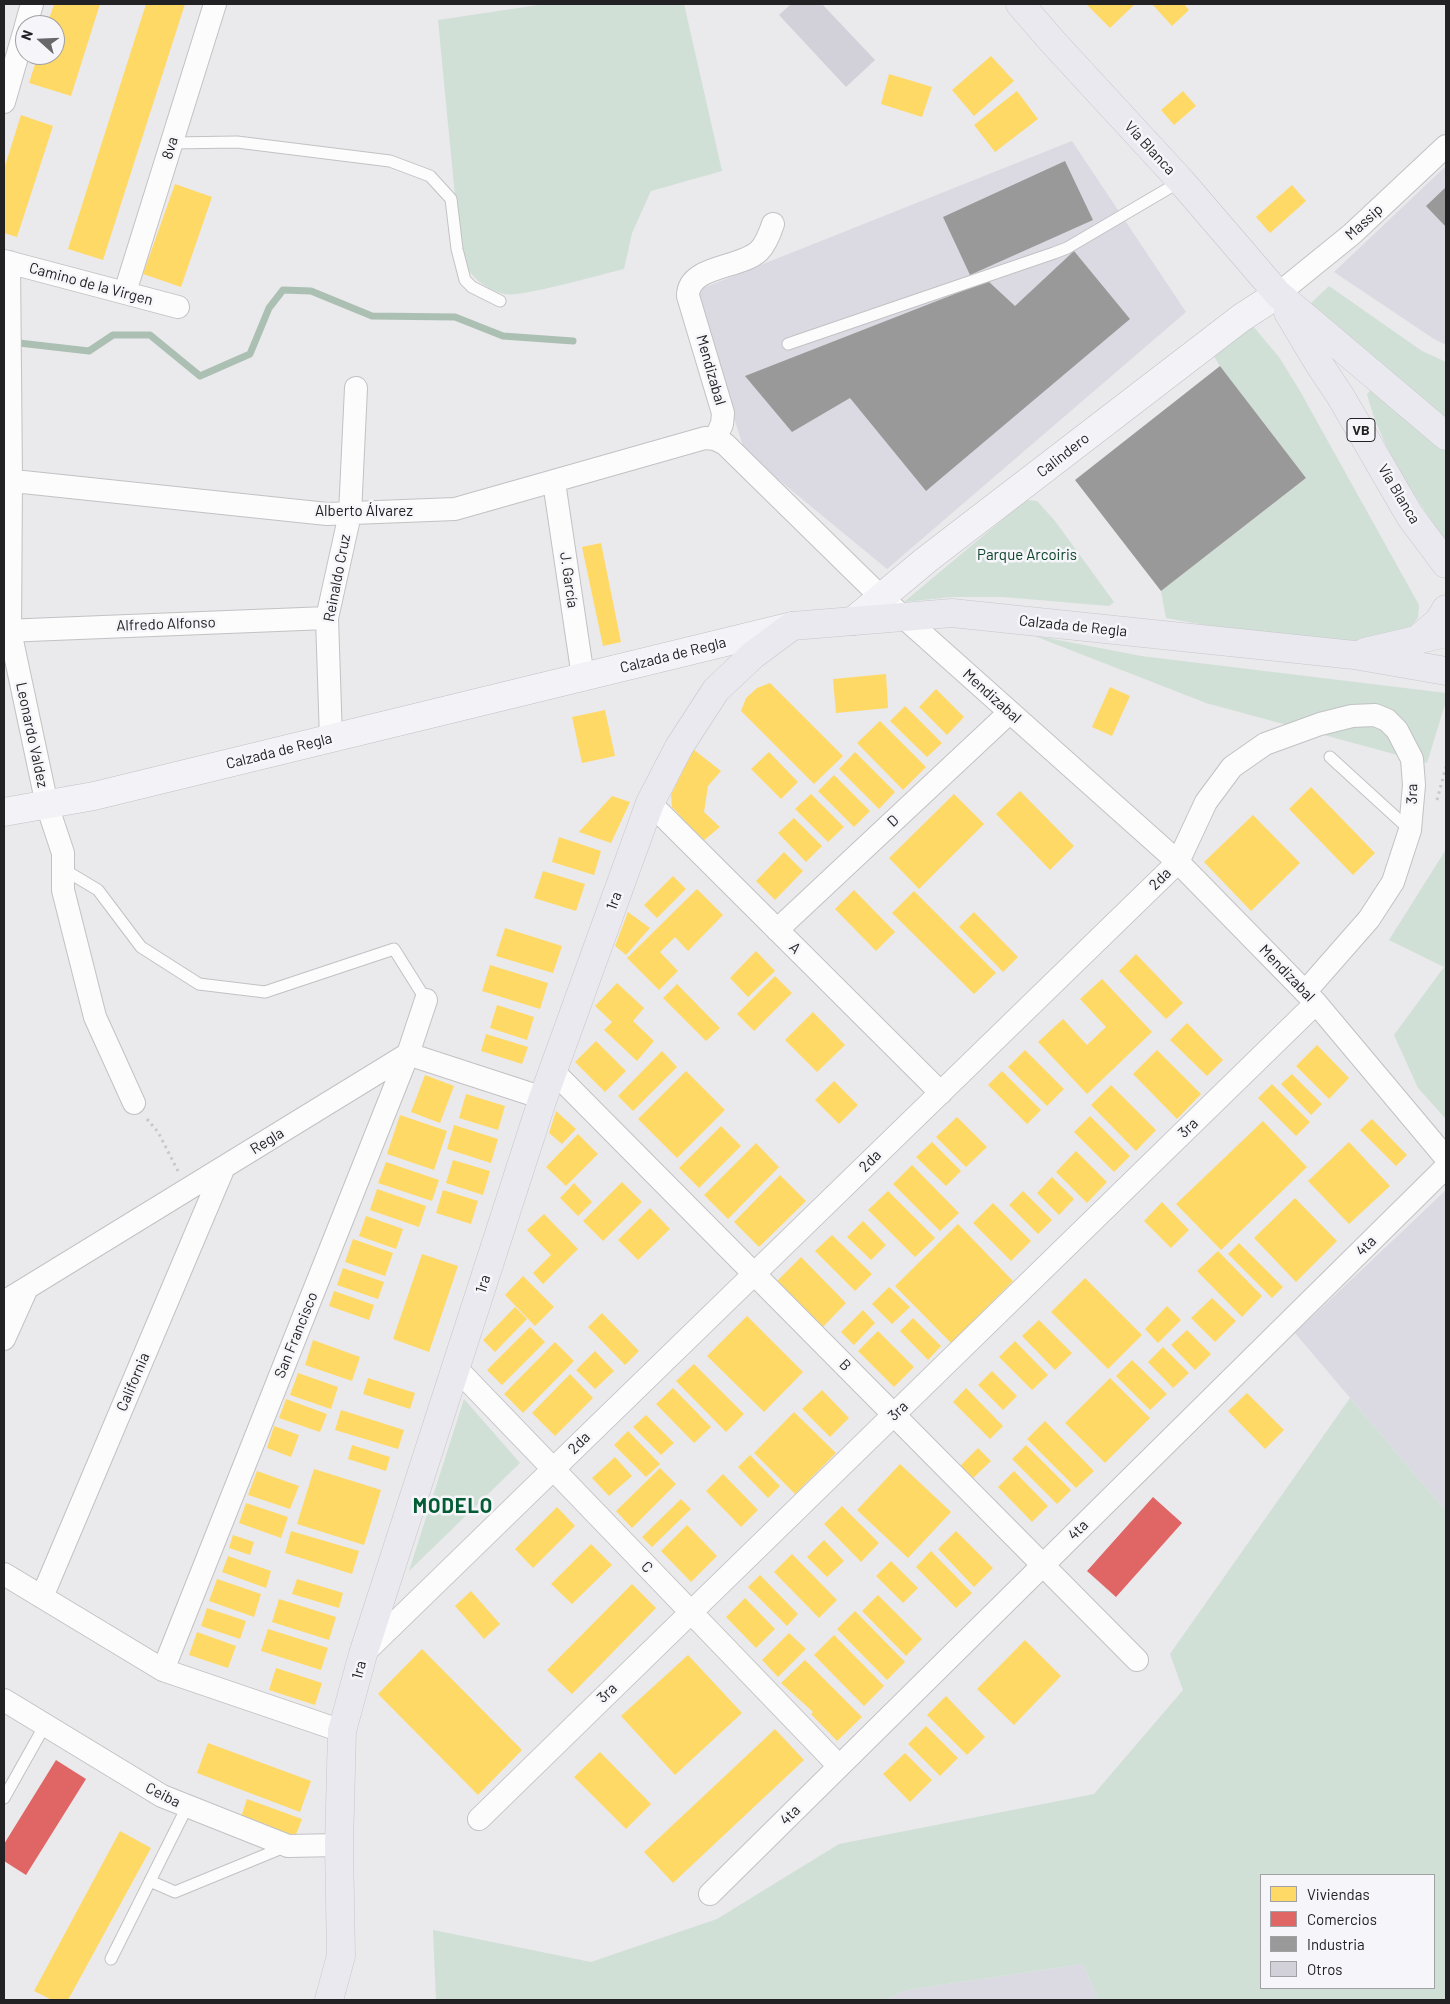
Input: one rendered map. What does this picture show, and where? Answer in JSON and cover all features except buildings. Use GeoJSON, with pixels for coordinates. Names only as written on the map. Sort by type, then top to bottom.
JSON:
{"type":"FeatureCollection","features":[{"type":"Feature","properties":{"kind":"main road","name":"Vía Blanca"},"geometry":{"type":"LineString","coordinates":[[1020,4],[1181,181],[1278,294],[1446,436]]}},
{"type":"Feature","properties":{"kind":"main road","name":"Vía Blanca"},"geometry":{"type":"LineString","coordinates":[[1278,294],[1410,516],[1446,564]]}},
{"type":"Feature","properties":{"kind":"main road","name":"Calindero"},"geometry":{"type":"LineString","coordinates":[[853,621],[881,597],[1233,324],[1278,294]]}},
{"type":"Feature","properties":{"kind":"main road"},"geometry":{"type":"LineString","coordinates":[[1418,639],[1432,629],[1446,609]]}},
{"type":"Feature","properties":{"kind":"main road","name":"Calzada de Regla"},"geometry":{"type":"LineString","coordinates":[[4,812],[94,796],[792,626],[952,614],[1354,655],[1446,671]]}},
{"type":"Feature","properties":{"kind":"main road","name":"1ra"},"geometry":{"type":"LineString","coordinates":[[329,2000],[341,1956],[339,1845],[342,1731],[363,1654],[543,1098],[650,803],[679,747],[716,690],[753,655],[792,626]]}},
{"type":"Feature","properties":{"kind":"main road"},"geometry":{"type":"LineString","coordinates":[[1354,655],[1446,633]]}},
{"type":"Feature","properties":{"kind":"street","name":"8va"},"geometry":{"type":"LineString","coordinates":[[125,292],[215,4]]}},
{"type":"Feature","properties":{"kind":"street"},"geometry":{"type":"LineString","coordinates":[[4,102],[15,64]]}},
{"type":"Feature","properties":{"kind":"street","name":"Massip"},"geometry":{"type":"LineString","coordinates":[[1278,294],[1352,234],[1446,146]]}},
{"type":"Feature","properties":{"kind":"street","name":"Mendizabal"},"geometry":{"type":"LineString","coordinates":[[773,224],[760,251],[751,257],[704,274],[693,280],[688,287],[688,296],[723,413],[722,424],[715,439],[725,444],[881,597],[1178,862],[1311,997],[1446,1158]]}},
{"type":"Feature","properties":{"kind":"street","name":"Camino de la Virgen"},"geometry":{"type":"LineString","coordinates":[[6,262],[178,307]]}},
{"type":"Feature","properties":{"kind":"street","name":"Leonardo Valdez"},"geometry":{"type":"LineString","coordinates":[[6,262],[7,631],[47,804],[63,853],[63,890],[95,1017],[134,1103]]}},
{"type":"Feature","properties":{"kind":"street","name":"Reinaldo Cruz"},"geometry":{"type":"LineString","coordinates":[[331,738],[327,618],[350,514],[356,388]]}},
{"type":"Feature","properties":{"kind":"street","name":"Alberto Álvarez"},"geometry":{"type":"LineString","coordinates":[[7,480],[328,514],[455,509],[705,438],[715,439]]}},
{"type":"Feature","properties":{"kind":"street","name":"J. García"},"geometry":{"type":"LineString","coordinates":[[554,482],[583,677]]}},
{"type":"Feature","properties":{"kind":"street","name":"Alfredo Alfonso"},"geometry":{"type":"LineString","coordinates":[[7,631],[327,618]]}},
{"type":"Feature","properties":{"kind":"street","name":"D"},"geometry":{"type":"LineString","coordinates":[[777,930],[1010,712]]}},
{"type":"Feature","properties":{"kind":"street","name":"2da"},"geometry":{"type":"LineString","coordinates":[[363,1654],[552,1468],[1178,862],[1206,802],[1232,767],[1265,744],[1320,724],[1352,716],[1376,715],[1386,720]]}},
{"type":"Feature","properties":{"kind":"street","name":"3ra"},"geometry":{"type":"LineString","coordinates":[[479,1819],[894,1415],[1311,997],[1369,919],[1393,882],[1410,830],[1414,785],[1412,759],[1397,730],[1386,720]]}},
{"type":"Feature","properties":{"kind":"street","name":"A"},"geometry":{"type":"LineString","coordinates":[[650,803],[941,1093]]}},
{"type":"Feature","properties":{"kind":"street","name":"San Francisco"},"geometry":{"type":"LineString","coordinates":[[163,1670],[408,1054],[426,1000]]}},
{"type":"Feature","properties":{"kind":"street"},"geometry":{"type":"LineString","coordinates":[[408,1054],[543,1098]]}},
{"type":"Feature","properties":{"kind":"street","name":"Regla"},"geometry":{"type":"LineString","coordinates":[[4,1302],[408,1054]]}},
{"type":"Feature","properties":{"kind":"street","name":"B"},"geometry":{"type":"LineString","coordinates":[[553,1070],[1137,1660]]}},
{"type":"Feature","properties":{"kind":"street","name":"California"},"geometry":{"type":"LineString","coordinates":[[42,1597],[224,1167]]}},
{"type":"Feature","properties":{"kind":"street","name":"4ta"},"geometry":{"type":"LineString","coordinates":[[710,1894],[1446,1167]]}},
{"type":"Feature","properties":{"kind":"street"},"geometry":{"type":"LineString","coordinates":[[4,1339],[27,1288]]}},
{"type":"Feature","properties":{"kind":"street","name":"C"},"geometry":{"type":"LineString","coordinates":[[456,1368],[839,1766]]}},
{"type":"Feature","properties":{"kind":"street"},"geometry":{"type":"LineString","coordinates":[[4,1574],[163,1670],[342,1731]]}},
{"type":"Feature","properties":{"kind":"street","name":"Ceiba"},"geometry":{"type":"LineString","coordinates":[[4,1700],[162,1796],[187,1807],[288,1846],[339,1845]]}},
{"type":"Feature","properties":{"kind":"lane"},"geometry":{"type":"LineString","coordinates":[[172,143],[237,142],[371,158],[390,161],[430,176],[451,199],[457,249],[465,280],[472,287],[500,301]]}},
{"type":"Feature","properties":{"kind":"lane"},"geometry":{"type":"LineString","coordinates":[[788,344],[1060,250],[1181,181]]}},
{"type":"Feature","properties":{"kind":"lane"},"geometry":{"type":"LineString","coordinates":[[1330,757],[1410,830]]}},
{"type":"Feature","properties":{"kind":"lane"},"geometry":{"type":"LineString","coordinates":[[63,869],[98,890],[141,947],[199,984],[265,992],[394,949],[426,1000]]}},
{"type":"Feature","properties":{"kind":"lane"},"geometry":{"type":"LineString","coordinates":[[4,1798],[45,1725]]}},
{"type":"Feature","properties":{"kind":"lane"},"geometry":{"type":"LineString","coordinates":[[111,1959],[187,1807]]}},
{"type":"Feature","properties":{"kind":"lane"},"geometry":{"type":"LineString","coordinates":[[150,1881],[175,1892],[288,1846]]}},
{"type":"Feature","properties":{"kind":"path"},"geometry":{"type":"LineString","coordinates":[[134,1103],[158,1132],[187,1190]]}},
{"type":"Feature","properties":{"kind":"shaded area"},"geometry":{"type":"Polygon","coordinates":[[[1072,141],[1186,312],[887,569],[745,452],[693,292],[1072,141]]]}},
{"type":"Feature","properties":{"kind":"shaded area"},"geometry":{"type":"Polygon","coordinates":[[[1446,166],[1446,345],[1434,339],[1334,272],[1446,166]]]}},
{"type":"Feature","properties":{"kind":"shaded area"},"geometry":{"type":"Polygon","coordinates":[[[1446,1190],[1446,1511],[1295,1333],[1446,1190]]]}},
{"type":"Feature","properties":{"kind":"shaded area"},"geometry":{"type":"Polygon","coordinates":[[[1083,1964],[1098,2000],[885,2000],[907,1990],[1083,1964]]]}},
{"type":"Feature","properties":{"kind":"green space"},"geometry":{"type":"Polygon","coordinates":[[[545,4],[684,4],[722,171],[651,191],[632,233],[624,269],[544,289],[504,294],[490,289],[478,281],[461,258],[438,20],[545,4]]]}},
{"type":"Feature","properties":{"kind":"green space"},"geometry":{"type":"Polygon","coordinates":[[[1329,286],[1422,351],[1446,362],[1446,419],[1309,305],[1329,286]]]}},
{"type":"Feature","properties":{"kind":"green space"},"geometry":{"type":"Polygon","coordinates":[[[1252,325],[1279,357],[1300,391],[1419,605],[1418,618],[1409,629],[1367,642],[1271,637],[1166,618],[1161,591],[1306,478],[1213,355],[1252,325]]]}},
{"type":"Feature","properties":{"kind":"green space"},"geometry":{"type":"Polygon","coordinates":[[[1372,389],[1446,448],[1446,542],[1390,453],[1373,414],[1367,394],[1372,389]]]}},
{"type":"Feature","properties":{"kind":"green space","name":"Parque Arcoiris"},"geometry":{"type":"Polygon","coordinates":[[[1026,500],[1037,501],[1055,521],[1114,602],[1109,606],[1003,597],[952,597],[904,602],[1026,500]]]}},
{"type":"Feature","properties":{"kind":"green space"},"geometry":{"type":"Polygon","coordinates":[[[1032,635],[1141,656],[1446,693],[1446,701],[1427,763],[1206,703],[1032,635]]]}},
{"type":"Feature","properties":{"kind":"green space"},"geometry":{"type":"Polygon","coordinates":[[[1445,851],[1446,1119],[1418,1088],[1394,1035],[1444,967],[1389,940],[1445,851]]]}},
{"type":"Feature","properties":{"kind":"green space"},"geometry":{"type":"Polygon","coordinates":[[[1350,1398],[1446,1511],[1446,2000],[1098,2000],[1083,1964],[907,1990],[885,2000],[436,2000],[433,1930],[591,1962],[717,1919],[839,1844],[1094,1794],[1183,1690],[1170,1654],[1350,1398]]]}},
{"type":"Feature","properties":{"kind":"green space"},"geometry":{"type":"Polygon","coordinates":[[[464,1399],[520,1463],[409,1571],[464,1399]]]}},
{"type":"Feature","properties":{"kind":"waterway"},"geometry":{"type":"LineString","coordinates":[[19,343],[89,351],[113,335],[150,335],[200,376],[250,354],[269,308],[283,290],[311,291],[372,316],[455,317],[503,336],[573,341]]}},
{"type":"Feature","properties":{"kind":"district","name":"MODELO"},"geometry":{"type":"Point","coordinates":[453,1506]}}]}
